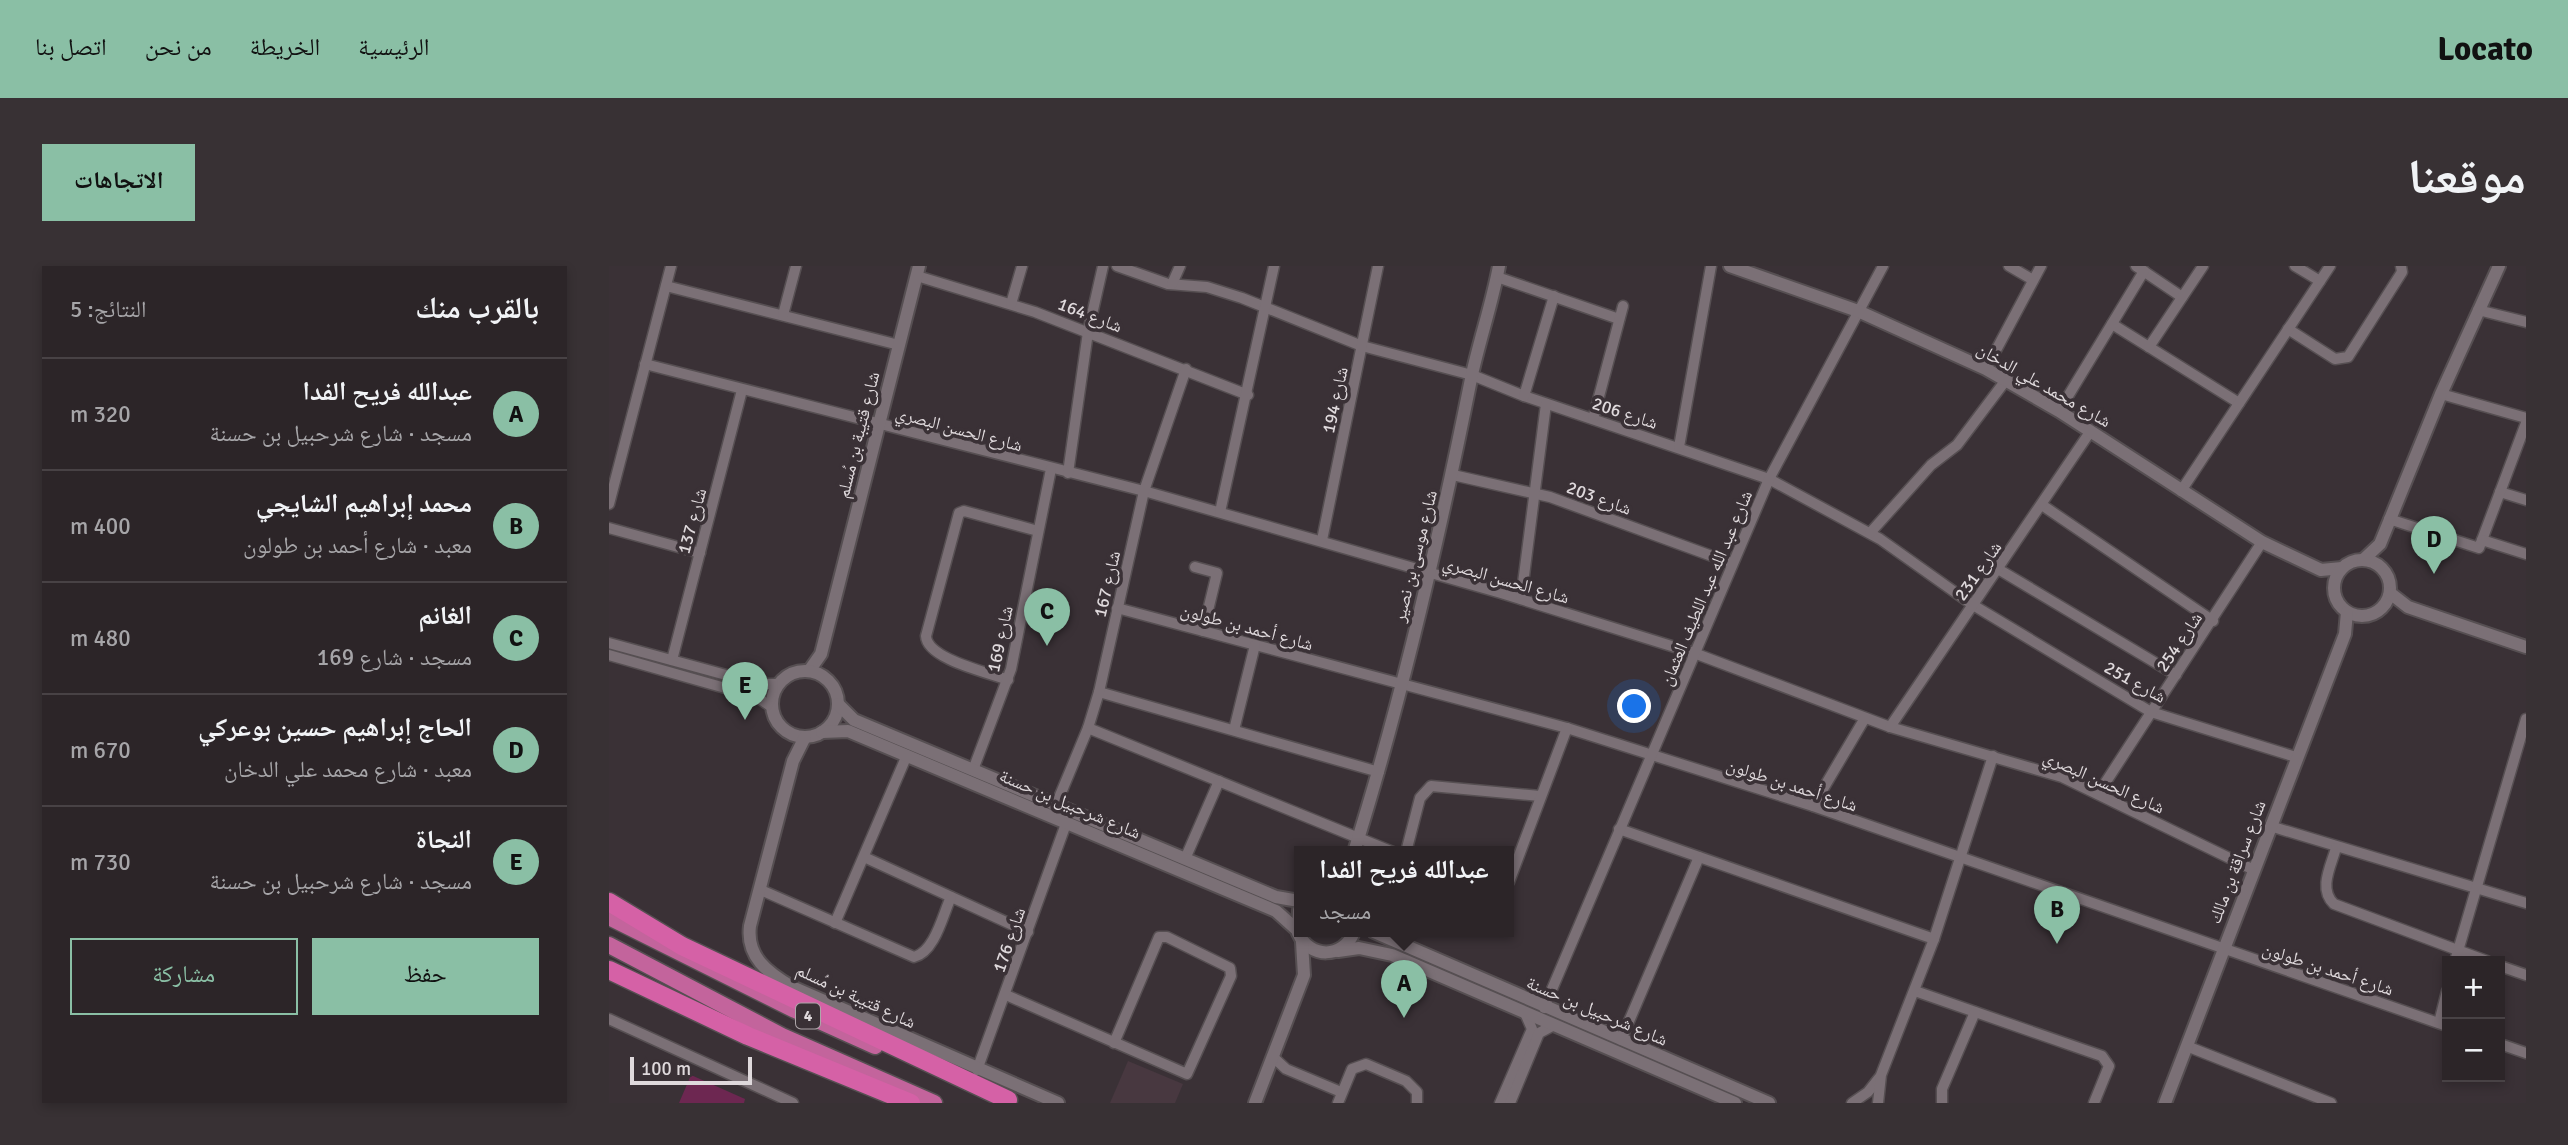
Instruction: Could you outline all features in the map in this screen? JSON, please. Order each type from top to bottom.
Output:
[{"type":"highway","points":[[609,902],[682,946],[1011,1102]]},
{"type":"highway","name":"4","points":[[609,917],[844,1033],[1011,1102]]},
{"type":"highway","name":"4","points":[[609,945],[782,1036],[934,1103]]},
{"type":"highway","points":[[609,970],[778,1048],[911,1103]]},
{"type":"highway","points":[[778,1048],[800,1067],[881,1103]]},
{"type":"street","points":[[609,504],[671,266]]},
{"type":"street","points":[[783,315],[796,266]]},
{"type":"street","points":[[1011,304],[1022,266]]},
{"type":"street","points":[[1068,473],[1088,332],[1103,266]]},
{"type":"street","name":"شارع 206","points":[[1117,266],[1173,284],[1207,287],[1362,346],[1472,376],[1546,404],[1679,447],[1769,479],[1870,533]]},
{"type":"street","points":[[1173,284],[1179,266]]},
{"type":"street","points":[[1220,512],[1248,395],[1274,266]]},
{"type":"street","name":"شارع 194","points":[[1322,540],[1378,266]]},
{"type":"street","points":[[1679,447],[1711,266]]},
{"type":"street","name":"شارع محمد علي الدخان","points":[[1730,266],[1763,271],[1986,369],[2059,411],[2262,542],[2321,570],[2334,587]]},
{"type":"street","name":"شارع عبد الله عبد اللطيف العثمان","points":[[1544,1008],[1769,479],[1883,266]]},
{"type":"street","points":[[2009,266],[2033,280]]},
{"type":"street","points":[[1986,369],[2041,266]]},
{"type":"street","points":[[2149,347],[2203,266]]},
{"type":"street","points":[[2295,266],[2320,281]]},
{"type":"street","points":[[2181,491],[2330,266]]},
{"type":"street","points":[[2288,329],[2335,359],[2348,357],[2401,273],[2402,266]]},
{"type":"street","points":[[2383,608],[2390,593],[2390,582],[2382,568],[2380,544],[2441,394],[2499,266]]},
{"type":"street","points":[[2059,411],[2112,324],[2140,269],[2182,297]]},
{"type":"street","name":"شارع 164","points":[[918,271],[1088,332],[1248,395]]},
{"type":"street","name":"شارع قتيبة بن مُسلم","points":[[809,671],[821,654],[918,271]]},
{"type":"street","points":[[1498,272],[1619,319]]},
{"type":"street","name":"شارع موسى بن نصير","points":[[1356,846],[1379,772],[1431,575],[1472,376],[1498,272]]},
{"type":"street","points":[[666,286],[899,345]]},
{"type":"street","points":[[1524,396],[1554,296]]},
{"type":"street","points":[[1593,419],[1623,306]]},
{"type":"street","points":[[2478,310],[2526,322]]},
{"type":"street","points":[[2112,324],[2239,403]]},
{"type":"street","name":"شارع الحسن البصري","points":[[645,364],[1144,491],[1322,540],[1694,653],[1890,727],[2062,777],[2254,870]]},
{"type":"street","name":"شارع 167","points":[[1056,805],[1088,728],[1099,692],[1144,491],[1186,369]]},
{"type":"street","points":[[1870,533],[1931,465],[1957,445],[2006,380]]},
{"type":"street","name":"شارع 137","points":[[672,660],[742,390]]},
{"type":"street","points":[[2441,394],[2526,420],[2480,545]]},
{"type":"street","points":[[1521,599],[1546,404]]},
{"type":"street","name":"شارع 231","points":[[1890,727],[2090,432]]},
{"type":"street","name":"شارع 169","points":[[973,770],[1008,680],[1051,469]]},
{"type":"street","name":"شارع 203","points":[[1453,475],[1534,493],[1731,563]]},
{"type":"street","points":[[2500,492],[2526,500]]},
{"type":"street","points":[[2042,505],[2213,621]]},
{"type":"street","points":[[1008,680],[937,654],[926,641],[959,513],[1038,531]]},
{"type":"street","points":[[2389,519],[2480,545],[2526,554]]},
{"type":"street","points":[[609,528],[700,553]]},
{"type":"street","name":"شارع 251","points":[[1870,533],[1973,605],[2151,712],[2297,757]]},
{"type":"street","name":"شارع 254","points":[[2098,794],[2262,542]]},
{"type":"street","points":[[2364,560],[2380,544]]},
{"type":"street","points":[[2321,570],[2342,568],[2351,562],[2364,560],[2382,568]]},
{"type":"street","points":[[1195,567],[1217,573],[1203,631]]},
{"type":"street","points":[[2342,568],[2334,587],[2337,599],[2347,612],[2363,616],[2383,608],[2408,607]]},
{"type":"street","points":[[1999,569],[2176,675]]},
{"type":"street","points":[[2390,593],[2408,607],[2526,647]]},
{"type":"street","name":"شارع أحمد بن طولون","points":[[1117,608],[1567,728],[1813,806],[2222,950],[2442,1024]]},
{"type":"street","name":"شارع سراقة بن مالك","points":[[2165,1103],[2189,1047],[2222,950],[2346,634],[2347,612]]},
{"type":"street","name":"شارع سراقة بن مالك","points":[[2346,634],[2363,616]]},
{"type":"street","points":[[609,643],[759,684],[779,684]]},
{"type":"street","points":[[1234,730],[1255,645]]},
{"type":"street","name":"شارع قتيبة بن مُسلم","points":[[821,654],[827,679]]},
{"type":"street","points":[[609,655],[757,697],[773,708]]},
{"type":"street","points":[[809,671],[827,679],[836,693],[838,704],[834,720],[821,732],[805,737],[788,732],[779,724],[773,708],[779,684],[793,673],[809,671]]},
{"type":"street","points":[[1099,692],[1379,772]]},
{"type":"street","name":"شارع شرحبيل بن حسنة","points":[[838,704],[854,720],[1276,897],[1294,900]]},
{"type":"street","points":[[1813,806],[1865,718]]},
{"type":"street","points":[[2336,848],[2325,887],[2328,898],[2342,908],[2457,956],[2526,719]]},
{"type":"street","points":[[1088,728],[1378,846]]},
{"type":"street","points":[[1514,867],[1567,728]]},
{"type":"street","name":"شارع شرحبيل بن حسنة","points":[[821,732],[844,730],[1067,821],[1276,911],[1294,927]]},
{"type":"street","name":"شارع قتيبة بن مُسلم","points":[[788,732],[793,761]]},
{"type":"street","name":"شارع قتيبة بن مُسلم","points":[[805,737],[793,761],[749,939],[755,957],[769,972],[792,987],[977,1070],[1058,1103]]},
{"type":"street","points":[[835,923],[907,755]]},
{"type":"street","points":[[1851,1103],[1868,1092],[1881,1074],[1915,991],[1993,756]]},
{"type":"street","points":[[1185,859],[1219,781]]},
{"type":"street","points":[[1407,846],[1418,803],[1428,787],[1438,785],[1540,796]]},
{"type":"street","name":"شارع 176","points":[[977,1070],[1067,821]]},
{"type":"street","points":[[2270,826],[2526,903]]},
{"type":"street","points":[[1619,829],[1934,939]]},
{"type":"street","points":[[864,857],[1028,932]]},
{"type":"street","points":[[1621,1040],[1699,857]]},
{"type":"street","points":[[761,890],[918,957],[932,941],[951,897]]},
{"type":"street","points":[[1006,995],[1114,1043],[1187,1074],[1231,971],[1225,963],[1167,937],[1159,937],[1114,1043]]},
{"type":"street","points":[[1300,937],[1303,942],[1304,975]]},
{"type":"street","points":[[1255,1103],[1304,975],[1316,961],[1336,951],[1352,937]]},
{"type":"street","name":"شارع شرحبيل بن حسنة","points":[[1385,937],[1544,1008],[1769,1103]]},
{"type":"street","name":"شارع شرحبيل بن حسنة","points":[[1303,942],[1314,951],[1359,948],[1392,955],[1735,1103]]},
{"type":"street","points":[[2505,968],[2526,975]]},
{"type":"street","points":[[1915,991],[2102,1056],[2109,1066],[2094,1103]]},
{"type":"street","points":[[1500,1103],[1532,1029],[1525,1012]]},
{"type":"street","points":[[1942,1103],[1942,1090],[1976,1012]]},
{"type":"street","points":[[609,1019],[793,1103]]},
{"type":"street","points":[[1510,1103],[1535,1038],[1543,1029],[1554,1025]]},
{"type":"street","points":[[2505,1046],[2526,1053]]},
{"type":"street","points":[[2189,1047],[2308,1099],[2331,1103]]},
{"type":"street","points":[[1273,1057],[1286,1069],[1341,1092]]},
{"type":"street","points":[[1338,1103],[1352,1069],[1366,1064],[1406,1081],[1417,1092],[1417,1103]]},
{"type":"street","points":[[1878,1103],[1881,1074]]},
{"type":"shaded area","points":[[1128,1061],[1183,1084],[1175,1103],[1110,1103]]},
{"type":"shaded area","points":[[691,1075],[745,1099],[744,1103],[679,1103]]},
{"type":"place","name":"الحاج إبراهيم حسين بوعركي","points":[[2434,574]]},
{"type":"place","name":"الغانم","points":[[1047,646]]},
{"type":"place","name":"النجاة","points":[[745,720]]},
{"type":"place","name":"محمد إبراهيم الشايجي","points":[[2057,944]]},
{"type":"place","name":"عبدالله فريح الفدا","points":[[1404,1018]]}]
